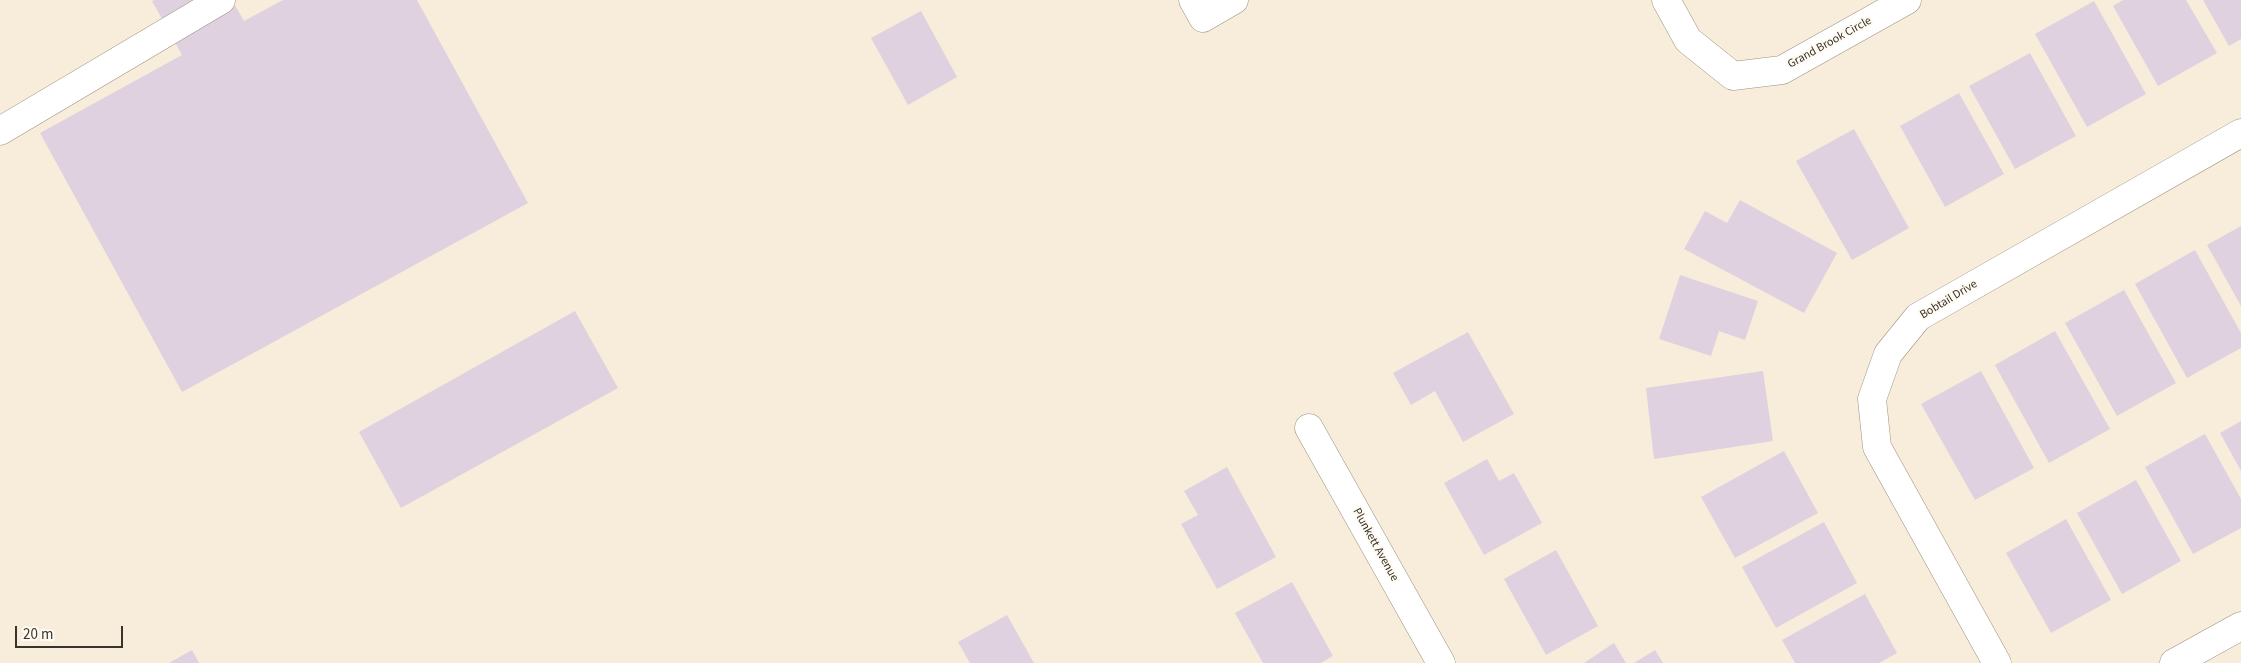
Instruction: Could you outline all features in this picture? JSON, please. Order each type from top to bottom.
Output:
[{"type":"street","points":[[0,131],[221,0]]},
{"type":"street","points":[[1198,9],[1234,0]]},
{"type":"street","name":"Grand Brook Circle","points":[[1666,0],[1688,40],[1733,76],[1782,70],[1907,0]]},
{"type":"street","name":"Bobtail Drive","points":[[1997,663],[1877,447],[1872,399],[1888,354],[1918,317],[2241,133]]},
{"type":"street","name":"Plunkett Avenue","points":[[1309,428],[1441,663]]},
{"type":"street","points":[[2174,663],[2241,626]]},
{"type":"building","points":[[232,0],[244,21],[283,0],[417,0],[528,203],[182,392],[40,133],[182,55],[152,1]]},
{"type":"building","points":[[2123,0],[2186,0],[2217,53],[2158,86],[2113,6]]},
{"type":"building","points":[[2203,0],[2241,0],[2241,39],[2229,46]]},
{"type":"building","points":[[2094,1],[2146,94],[2087,127],[2035,34]]},
{"type":"building","points":[[921,11],[957,77],[908,105],[871,38]]},
{"type":"building","points":[[2030,53],[2076,136],[2015,169],[1969,86]]},
{"type":"building","points":[[1959,93],[2004,174],[1945,207],[1900,126]]},
{"type":"building","points":[[1854,129],[1909,228],[1852,260],[1796,161]]},
{"type":"building","points":[[1740,200],[1837,253],[1804,313],[1684,249],[1705,211],[1727,223]]},
{"type":"building","points":[[2241,226],[2241,306],[2207,245]]},
{"type":"building","points":[[2195,250],[2241,333],[2241,348],[2187,378],[2135,284]]},
{"type":"building","points":[[1680,275],[1758,301],[1745,340],[1719,331],[1711,356],[1659,339]]},
{"type":"building","points":[[2124,290],[2176,383],[2117,416],[2065,323]]},
{"type":"building","points":[[575,311],[618,388],[401,508],[359,432]]},
{"type":"building","points":[[2055,331],[2110,429],[2049,463],[1995,365]]},
{"type":"building","points":[[1468,332],[1514,414],[1463,442],[1435,391],[1411,405],[1393,373]]},
{"type":"building","points":[[1763,371],[1773,441],[1654,459],[1646,388]]},
{"type":"building","points":[[1981,371],[2034,468],[1975,500],[1921,404]]},
{"type":"building","points":[[2241,421],[2241,471],[2220,433]]},
{"type":"building","points":[[2205,434],[2241,499],[2241,528],[2193,554],[2145,467]]},
{"type":"building","points":[[1784,451],[1818,513],[1735,558],[1701,497]]},
{"type":"building","points":[[1487,459],[1499,481],[1514,473],[1542,523],[1484,555],[1444,483]]},
{"type":"building","points":[[1227,467],[1276,557],[1217,589],[1181,524],[1198,515],[1184,491]]},
{"type":"building","points":[[2136,480],[2181,561],[2122,594],[2077,513]]},
{"type":"building","points":[[2066,519],[2111,600],[2051,633],[2006,553]]},
{"type":"building","points":[[1824,522],[1857,583],[1776,628],[1742,567]]},
{"type":"building","points":[[1556,550],[1598,626],[1546,655],[1504,579]]},
{"type":"building","points":[[1292,582],[1333,656],[1321,663],[1263,663],[1235,613]]},
{"type":"building","points":[[1865,594],[1897,653],[1879,663],[1795,663],[1782,640]]},
{"type":"building","points":[[1007,615],[1034,663],[970,663],[958,642]]},
{"type":"building","points":[[1614,643],[1626,663],[1584,663]]},
{"type":"building","points":[[192,650],[199,663],[169,663]]},
{"type":"building","points":[[1655,650],[1663,663],[1634,663]]}]
